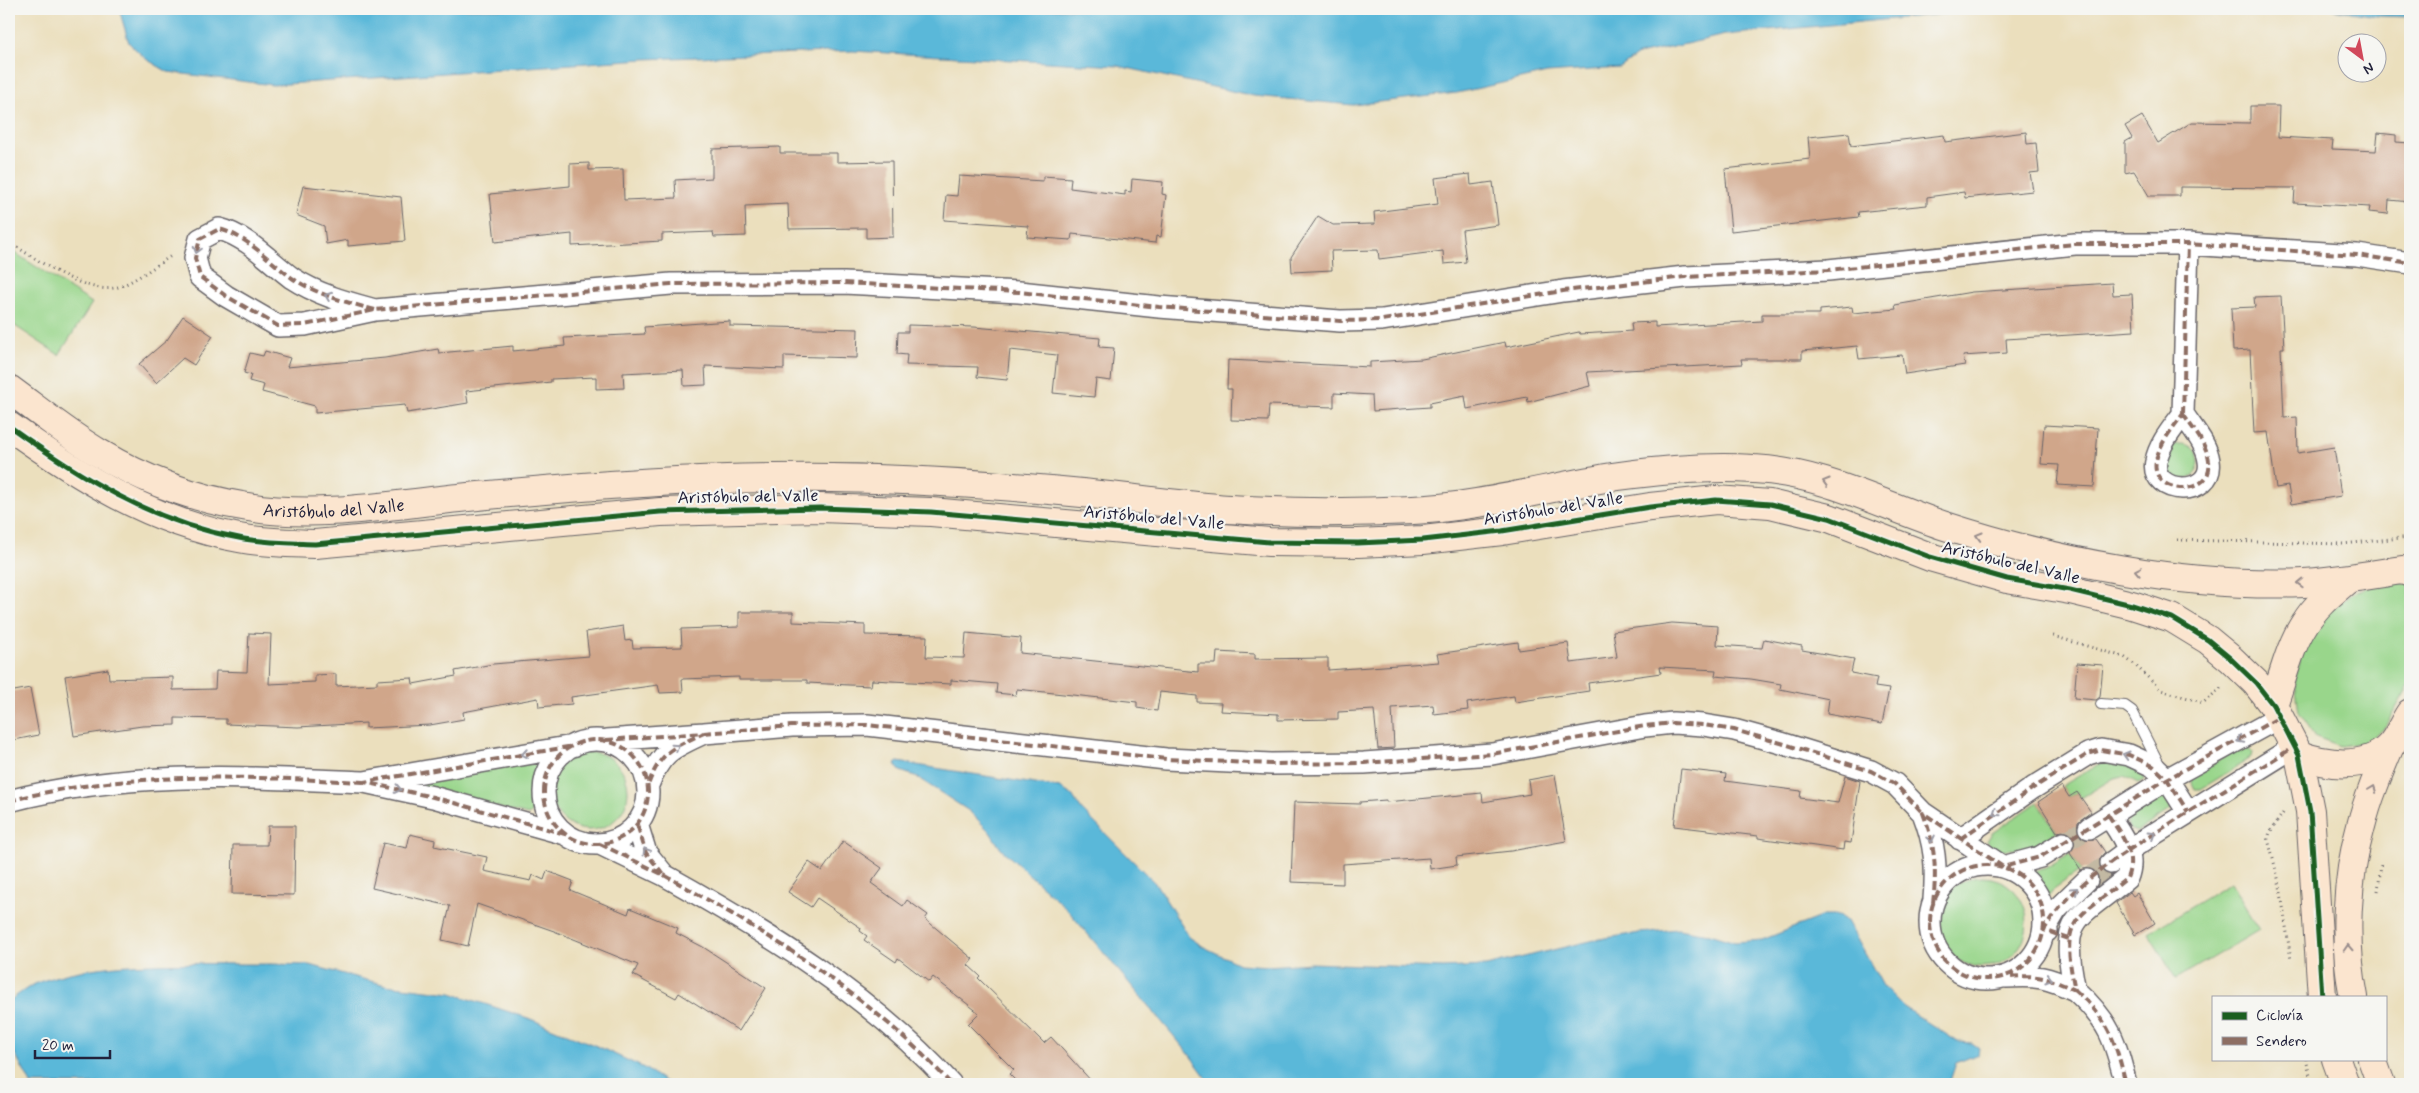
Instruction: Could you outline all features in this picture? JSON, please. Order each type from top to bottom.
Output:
[{"type":"street","points":[[375,310],[326,296],[302,283],[233,233],[219,229],[200,239],[195,258],[200,276],[226,296],[278,326],[304,325],[375,310],[671,284],[844,283],[1019,292],[1252,315],[1340,321],[1382,320],[1563,291],[1685,277],[1828,270],[1952,255],[2074,244],[2188,244],[2357,255],[2410,263]]},
{"type":"street","points":[[2183,414],[2188,244]]},
{"type":"street","name":"Aristóbulo del Valle","points":[[9,389],[100,454],[135,472],[174,488],[207,498],[242,507],[286,512],[341,511],[560,488],[672,480],[781,478],[873,479],[1076,492],[1228,509],[1292,512],[1379,512],[1471,504],[1621,476],[1683,470],[1755,469],[1787,472],[1818,480],[1946,526],[2018,546],[2137,571],[2258,583],[2303,583],[2348,579],[2407,570]]},
{"type":"street","name":"Aristóbulo del Valle","points":[[9,426],[65,466],[108,491],[159,514],[214,533],[269,542],[325,543],[660,512],[820,508],[931,512],[1269,542],[1358,543],[1423,540],[1492,532],[1650,506],[1716,500],[1770,504],[1829,518],[1938,560],[2007,579],[2070,590],[2132,604],[2172,618],[2208,640],[2256,683],[2276,711],[2297,751],[2310,811],[2322,996]]},
{"type":"street","points":[[2089,828],[2276,711],[2293,646],[2305,623],[2323,600],[2348,579]]},
{"type":"street","points":[[2354,996],[2348,947],[2348,905],[2360,827],[2390,746],[2410,713]]},
{"type":"street","points":[[364,782],[573,746],[596,740],[792,726],[867,725],[1156,758],[1271,764],[1364,763],[1492,754],[1645,726],[1674,723],[1703,725],[1734,730],[1771,740],[1871,771],[1895,784],[1923,813],[1960,839],[2003,866],[2018,873],[2031,884],[2040,898],[2044,913],[2044,930]]},
{"type":"street","points":[[648,785],[656,763],[679,744],[704,733]]},
{"type":"street","points":[[9,802],[79,788],[162,778],[221,777],[364,782],[433,797],[565,834],[587,844],[600,844],[626,834],[637,824],[644,812],[648,799],[648,785],[643,771],[635,758],[611,742],[596,740]]},
{"type":"street","points":[[565,834],[552,821],[545,805],[544,788],[549,770],[559,756],[573,746]]},
{"type":"street","points":[[2112,863],[2130,849],[2188,812],[2297,751],[2329,763],[2364,761],[2390,746]]},
{"type":"street","points":[[1960,839],[2033,788],[2088,754],[2101,750],[2141,759],[2153,766],[2167,779],[2188,812]]},
{"type":"street","points":[[1923,813],[1930,832],[1936,866],[1930,920],[1932,937],[1939,953],[1951,966],[1966,975],[1983,979],[2032,975],[2053,980],[2075,990],[2096,1009],[2107,1025],[2116,1044],[2126,1084]]},
{"type":"street","points":[[2075,990],[2068,939],[2075,920],[2092,903],[2127,878],[2130,865],[2130,849],[2108,816]]},
{"type":"street","points":[[637,824],[646,852],[664,874]]},
{"type":"street","points":[[1933,903],[1941,888],[1953,876],[1969,868],[1986,864],[2003,866],[2040,857],[2063,843]]},
{"type":"street","points":[[600,844],[664,874],[732,913],[823,971],[905,1038],[951,1084]]},
{"type":"street","points":[[2001,978],[2016,971],[2030,960],[2039,946],[2044,930],[2056,910],[2087,880]]},
{"type":"street","points":[[2044,930],[2068,939]]},
{"type":"street","points":[[2336,1060],[2345,1084]]},
{"type":"street","points":[[2372,1060],[2381,1084]]},
{"type":"lane","points":[[2101,704],[2125,706],[2132,711],[2167,779]]},
{"type":"path","points":[[9,242],[65,276],[90,287],[117,288],[200,239]]},
{"type":"path","points":[[2177,540],[2343,544],[2410,537]]},
{"type":"path","points":[[2306,1060],[2312,1084]]},
{"type":"green space","points":[[9,249],[92,303],[59,355],[9,322]]},
{"type":"green space","points":[[2181,444],[2193,450],[2199,462],[2193,474],[2181,480],[2169,474],[2163,462],[2169,450]]},
{"type":"green space","points":[[2388,581],[2410,584],[2410,684],[2385,727],[2366,742],[2341,746],[2316,737],[2299,712],[2295,682],[2302,645],[2323,616],[2354,592]]},
{"type":"green space","points":[[2243,745],[2247,746],[2252,753],[2251,758],[2201,789],[2195,789],[2192,783],[2193,777]]},
{"type":"green space","points":[[589,752],[604,755],[616,764],[625,776],[628,791],[625,806],[616,818],[604,827],[589,830],[574,827],[562,818],[553,806],[550,791],[553,776],[562,764],[574,755]]},
{"type":"green space","points":[[2104,761],[2121,763],[2146,772],[2144,780],[2138,783],[2124,776],[2114,778],[2081,798],[2077,792],[2069,797],[2062,786]]},
{"type":"green space","points":[[539,762],[530,784],[533,812],[528,815],[412,786],[415,779]]},
{"type":"green space","points":[[2163,798],[2169,799],[2172,804],[2171,809],[2137,832],[2129,829],[2127,822],[2132,815]]},
{"type":"green space","points":[[2038,802],[2057,833],[2041,842],[2018,849],[1991,849],[1987,841],[1992,833]]},
{"type":"green space","points":[[2070,853],[2081,870],[2055,888],[2050,895],[2045,895],[2033,874],[2035,871],[2046,868]]},
{"type":"green space","points":[[1982,877],[1999,881],[2014,890],[2023,905],[2027,922],[2023,939],[2014,954],[1999,963],[1982,967],[1965,963],[1950,954],[1941,939],[1937,922],[1941,905],[1950,890],[1965,881]]},
{"type":"green space","points":[[2231,883],[2259,930],[2176,979],[2148,933]]},
{"type":"water","points":[[119,9],[1997,9],[1725,35],[1638,55],[1620,68],[1547,73],[1457,93],[1353,105],[1254,96],[1118,66],[853,51],[644,59],[273,85],[168,72],[146,59],[129,43]]},
{"type":"water","points":[[2332,9],[2410,9],[2410,17],[2378,16]]},
{"type":"water","points":[[898,762],[1060,788],[1072,795],[1081,809],[1156,884],[1189,937],[1204,947],[1239,964],[1268,966],[1311,963],[1443,968],[1486,966],[1599,939],[1678,929],[1709,934],[1735,942],[1762,940],[1823,916],[1839,916],[1847,921],[1883,986],[1904,1007],[1958,1042],[1972,1043],[1979,1048],[1978,1054],[1956,1063],[1949,1084],[1211,1084],[1189,1054],[1065,907],[1001,849],[990,832],[969,811],[915,776],[900,771],[895,764]]},
{"type":"water","points":[[185,963],[309,965],[386,985],[451,993],[528,1018],[599,1047],[644,1068],[669,1084],[31,1084],[9,1043],[9,1001],[29,987],[68,973],[125,965]]},
{"type":"building","points":[[2250,106],[2279,106],[2278,137],[2333,140],[2332,149],[2376,151],[2378,133],[2396,135],[2396,142],[2410,143],[2410,202],[2389,200],[2388,214],[2369,212],[2370,207],[2294,203],[2295,188],[2180,187],[2180,196],[2149,196],[2134,171],[2125,173],[2125,142],[2132,138],[2125,126],[2142,116],[2158,143],[2192,122],[2250,123]]},
{"type":"building","points":[[2026,132],[2027,144],[2036,143],[2039,172],[2030,173],[2033,191],[1965,198],[1964,192],[1927,197],[1927,205],[1858,212],[1859,217],[1731,231],[1725,169],[1810,159],[1808,137],[1849,133],[1851,146],[1944,135],[1945,142]]},
{"type":"building","points":[[780,147],[780,153],[837,153],[837,162],[892,161],[893,237],[866,238],[866,228],[789,229],[788,204],[745,206],[746,236],[714,237],[713,232],[662,234],[662,241],[572,246],[572,234],[495,242],[490,194],[570,186],[570,164],[589,163],[589,170],[623,169],[624,200],[676,198],[675,180],[712,178],[712,149]]},
{"type":"building","points":[[1470,174],[1471,185],[1493,182],[1498,225],[1462,230],[1466,262],[1444,264],[1443,251],[1379,259],[1378,250],[1331,251],[1332,270],[1292,272],[1291,257],[1318,216],[1333,225],[1375,224],[1374,212],[1438,204],[1435,178]]},
{"type":"building","points":[[959,176],[1043,181],[1043,176],[1071,178],[1070,188],[1125,195],[1125,191],[1131,192],[1132,179],[1163,182],[1162,194],[1166,195],[1161,237],[1156,236],[1155,243],[1072,234],[1071,240],[1027,237],[1028,226],[944,220],[946,195],[957,196]]},
{"type":"building","points":[[303,186],[401,197],[405,241],[348,246],[348,240],[326,244],[324,226],[296,215]]},
{"type":"building","points":[[2112,283],[2113,295],[2132,294],[2134,331],[2006,339],[2007,353],[1963,356],[1965,365],[1905,374],[1902,355],[1859,359],[1857,346],[1802,351],[1802,359],[1741,359],[1742,364],[1587,372],[1590,386],[1528,402],[1527,397],[1467,409],[1465,396],[1430,403],[1430,407],[1373,411],[1372,395],[1334,393],[1334,407],[1269,405],[1268,421],[1231,420],[1232,389],[1227,389],[1228,360],[1370,367],[1370,362],[1422,359],[1505,342],[1506,347],[1579,332],[1580,334],[1632,331],[1631,323],[1655,322],[1655,327],[1762,321],[1762,314],[1820,314],[1820,310],[1852,307],[1853,313],[1896,309],[1895,305],[1972,292]]},
{"type":"building","points":[[2281,296],[2284,348],[2281,348],[2284,418],[2297,417],[2298,453],[2334,447],[2341,496],[2291,504],[2288,486],[2276,488],[2268,432],[2254,433],[2250,350],[2233,351],[2231,308],[2255,307],[2254,297]]},
{"type":"building","points":[[183,316],[213,336],[194,365],[183,358],[156,383],[139,364],[167,340]]},
{"type":"building","points":[[730,321],[730,326],[858,329],[857,358],[784,356],[784,369],[705,366],[706,385],[684,386],[683,370],[623,373],[624,388],[596,389],[596,377],[551,379],[551,382],[466,391],[468,403],[407,413],[405,405],[315,413],[315,406],[262,392],[264,385],[249,381],[251,375],[244,373],[250,353],[263,356],[265,351],[290,358],[287,367],[385,358],[438,349],[439,353],[513,346],[513,351],[565,346],[564,338],[645,334],[644,327]]},
{"type":"building","points":[[908,325],[974,327],[1100,338],[1099,347],[1114,348],[1111,381],[1096,379],[1094,397],[1053,393],[1057,355],[1010,350],[1007,380],[977,377],[978,367],[906,365],[907,355],[897,354],[898,332],[908,332]]},
{"type":"building","points":[[2044,425],[2098,428],[2094,487],[2057,485],[2059,465],[2041,464]]},
{"type":"building","points":[[739,612],[793,612],[793,622],[865,625],[865,635],[927,636],[926,657],[964,658],[966,633],[1021,638],[1020,653],[1198,672],[1198,664],[1216,664],[1217,652],[1255,654],[1255,659],[1328,658],[1328,670],[1439,662],[1437,654],[1518,642],[1519,650],[1568,643],[1571,663],[1617,657],[1613,631],[1672,623],[1718,626],[1717,645],[1762,648],[1764,639],[1802,646],[1802,650],[1854,659],[1851,673],[1877,678],[1875,687],[1889,689],[1882,724],[1827,714],[1829,699],[1780,689],[1781,684],[1715,676],[1716,670],[1660,667],[1661,673],[1588,683],[1589,691],[1515,702],[1514,696],[1467,703],[1468,710],[1434,714],[1433,705],[1392,708],[1394,748],[1378,749],[1374,710],[1338,712],[1338,719],[1278,720],[1278,714],[1220,711],[1221,703],[1197,702],[1197,696],[1160,692],[1157,711],[1137,708],[1137,702],[1017,689],[1016,695],[996,693],[997,684],[951,680],[951,684],[872,680],[871,686],[807,683],[807,680],[739,680],[739,677],[682,679],[683,692],[660,693],[658,685],[571,697],[572,704],[539,707],[538,698],[463,712],[464,719],[430,725],[366,728],[366,723],[298,727],[226,724],[226,719],[175,718],[175,725],[142,726],[74,736],[65,676],[108,669],[109,679],[173,677],[173,690],[215,689],[216,671],[247,672],[249,633],[271,634],[269,684],[315,682],[315,675],[336,674],[336,686],[377,684],[377,680],[412,678],[413,684],[456,676],[455,671],[493,664],[589,656],[586,632],[623,626],[625,641],[632,640],[633,648],[682,647],[681,629],[739,627]]},
{"type":"building","points":[[2077,663],[2103,665],[2100,697],[2096,700],[2074,698]]},
{"type":"building","points":[[30,688],[39,735],[9,741],[9,692]]},
{"type":"building","points":[[1681,769],[1726,774],[1725,781],[1801,791],[1800,798],[1838,803],[1845,776],[1860,781],[1851,843],[1844,842],[1843,850],[1758,838],[1758,836],[1674,826]]},
{"type":"building","points":[[1555,775],[1566,841],[1511,851],[1456,857],[1457,865],[1430,869],[1429,858],[1343,864],[1343,884],[1291,882],[1294,802],[1360,804],[1360,802],[1386,800],[1386,802],[1482,793],[1483,802],[1530,794],[1528,780]]},
{"type":"building","points":[[2062,786],[2069,797],[2077,792],[2091,812],[2078,822],[2077,829],[2084,839],[2096,839],[2105,852],[2100,858],[2099,865],[2101,871],[2111,875],[2098,885],[2099,877],[2096,872],[2090,868],[2081,870],[2070,853],[2075,843],[2073,836],[2063,831],[2057,832],[2038,802]]},
{"type":"building","points":[[268,826],[295,826],[294,895],[232,894],[233,845],[267,845]]},
{"type":"building","points":[[410,834],[435,840],[434,846],[487,857],[484,871],[531,881],[533,875],[544,880],[547,871],[573,881],[570,890],[628,914],[630,908],[678,928],[676,933],[703,947],[766,988],[739,1031],[679,993],[676,998],[633,975],[638,965],[554,931],[477,904],[468,946],[442,940],[450,906],[372,888],[383,843],[407,848]]},
{"type":"building","points":[[843,841],[882,868],[871,883],[903,906],[907,900],[928,915],[925,919],[973,959],[968,965],[980,976],[978,978],[1044,1043],[1051,1037],[1094,1084],[1019,1084],[1009,1074],[1014,1070],[968,1024],[979,1013],[933,977],[929,982],[898,958],[896,962],[864,940],[867,936],[860,931],[861,928],[817,898],[811,907],[788,892],[809,862],[822,871]]},
{"type":"building","points":[[2130,892],[2133,896],[2137,893],[2155,923],[2135,935],[2116,903]]},
{"type":"tunnel","points":[[2063,843],[2089,828]]},
{"type":"tunnel","points":[[2087,880],[2111,863]]},
{"type":"marked path","points":[[375,310],[332,297],[302,284],[248,243],[229,232],[219,229],[200,239],[195,258],[200,277],[226,296],[278,326],[305,325],[375,310],[671,284],[844,283],[1019,292],[1159,307],[1340,321],[1382,320],[1563,291],[1685,277],[1828,270],[2075,244],[2188,244],[2357,255],[2410,263]]},
{"type":"marked path","points":[[2183,414],[2188,244]]},
{"type":"marked path","points":[[2183,414],[2202,442],[2209,461],[2208,473],[2202,482],[2182,488],[2171,486],[2162,481],[2157,473],[2156,461],[2163,442],[2183,414]]},
{"type":"marked path","points":[[1933,903],[1934,857],[1923,813],[2003,867],[2040,857],[2167,779],[2280,717]]},
{"type":"marked path","points":[[704,733],[792,726],[867,725],[1166,759],[1271,764],[1364,763],[1492,754],[1645,726],[1673,723],[1734,730],[1871,771],[1895,784],[1923,813]]},
{"type":"marked path","points":[[606,740],[704,733],[669,752],[658,765],[648,785]]},
{"type":"marked path","points":[[596,740],[616,744],[625,749],[639,763],[644,772],[648,792],[644,812],[639,821],[625,835],[616,840],[596,844],[576,840],[567,835],[553,821],[548,812],[544,792],[548,772],[553,763],[567,749],[576,744],[596,740]]},
{"type":"marked path","points":[[565,834],[433,797],[364,782],[573,746]]},
{"type":"marked path","points":[[2069,939],[2044,930],[2069,897],[2084,883],[2116,858],[2294,747]]},
{"type":"marked path","points":[[1960,839],[2033,788],[2088,754],[2101,750],[2129,755],[2153,766],[2167,779],[2188,812]]},
{"type":"marked path","points":[[9,801],[53,791],[141,780],[275,778],[364,782]]},
{"type":"marked path","points":[[2011,977],[2029,976],[2044,978],[2075,990],[2069,947],[2071,933],[2076,922],[2084,913],[2127,878],[2130,869],[2129,852],[2123,837],[2109,816]]},
{"type":"marked path","points":[[600,844],[664,875],[646,853],[637,824]]},
{"type":"marked path","points":[[1987,865],[2009,869],[2027,882],[2040,900],[2044,922],[2040,944],[2027,962],[2009,975],[1987,979],[1965,975],[1947,962],[1934,944],[1930,922],[1934,900],[1947,882],[1965,869],[1987,865]]},
{"type":"marked path","points":[[664,875],[779,943],[852,994],[887,1022],[951,1084]]},
{"type":"marked path","points":[[2075,990],[2087,1001],[2110,1032],[2126,1084]]},
{"type":"cycle path","points":[[9,426],[90,480],[146,509],[176,521],[207,531],[248,540],[315,544],[660,512],[820,508],[931,512],[1269,542],[1358,543],[1423,540],[1502,531],[1650,507],[1716,500],[1770,504],[1829,518],[1930,557],[2007,579],[2070,590],[2132,605],[2172,618],[2208,640],[2256,683],[2273,705],[2299,755],[2310,811],[2322,996]]}]
